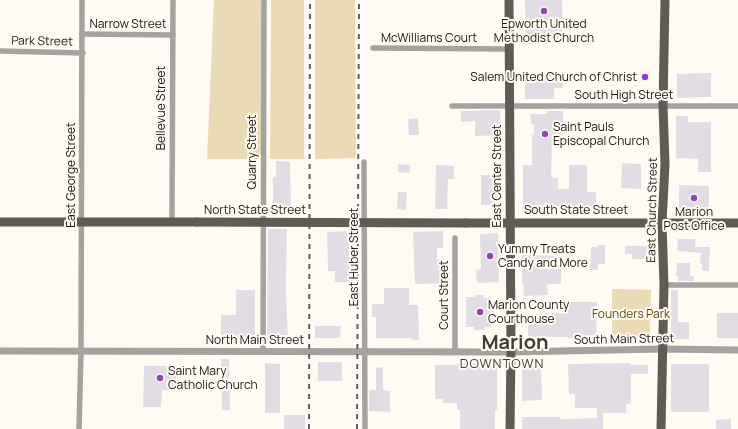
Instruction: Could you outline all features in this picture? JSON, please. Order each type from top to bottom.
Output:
[{"type":"main road","name":"East Center Street","points":[[509,0],[510,429]]},
{"type":"main road","name":"East Church Street","points":[[661,429],[664,285],[662,223],[665,164],[663,106],[665,0]]},
{"type":"main road","name":"North State Street","points":[[0,222],[509,222]]},
{"type":"main road","name":"South State Street","points":[[509,222],[738,222]]},
{"type":"street","name":"East George Street","points":[[79,429],[81,351],[82,0]]},
{"type":"street","name":"Bellevue Street","points":[[172,216],[173,0]]},
{"type":"street","name":"Quarry Street","points":[[263,351],[264,0]]},
{"type":"street","name":"Narrow Street","points":[[82,34],[173,35]]},
{"type":"street","name":"McWilliams Court","points":[[373,48],[509,49]]},
{"type":"street","name":"Park Street","points":[[0,51],[83,53]]},
{"type":"street","name":"South High Street","points":[[452,106],[738,106]]},
{"type":"street","name":"East Huber Street","points":[[364,162],[365,429]]},
{"type":"street","name":"Court Street","points":[[455,238],[455,352]]},
{"type":"street","points":[[664,285],[738,285]]},
{"type":"street","name":"South Main Street","points":[[510,352],[662,349],[738,350]]},
{"type":"street","name":"North Main Street","points":[[0,351],[365,350],[510,352]]},
{"type":"green space","points":[[214,0],[264,0],[261,159],[207,159]]},
{"type":"green space","points":[[271,0],[304,0],[304,159],[270,159]]},
{"type":"green space","points":[[315,0],[355,0],[356,158],[315,159]]},
{"type":"green space","name":"Founders Park","points":[[612,289],[651,290],[650,339],[612,339]]},
{"type":"building","name":"Epworth United Methodist Church","points":[[525,0],[562,0],[563,39],[555,40],[555,43],[526,44]]},
{"type":"building","points":[[711,73],[711,97],[677,98],[677,74]]},
{"type":"building","points":[[525,74],[563,74],[563,88],[554,88],[554,99],[525,99]]},
{"type":"building","points":[[500,110],[501,135],[475,136],[475,121],[461,122],[461,111]]},
{"type":"building","points":[[547,111],[563,111],[563,134],[557,134],[557,137],[552,137],[551,177],[558,178],[558,189],[569,189],[569,165],[587,165],[587,192],[596,192],[596,211],[523,212],[523,165],[532,165],[532,135],[534,135],[534,124],[531,124],[530,114],[547,114]]},
{"type":"building","points":[[676,116],[688,116],[688,122],[711,122],[711,172],[698,172],[698,159],[676,158]]},
{"type":"building","points":[[418,118],[419,135],[409,135],[408,119]]},
{"type":"building","points":[[276,161],[290,162],[291,214],[273,213],[273,177],[276,177]]},
{"type":"building","points":[[622,163],[641,164],[641,189],[621,188]]},
{"type":"building","points":[[398,164],[410,165],[410,173],[398,172]]},
{"type":"building","points":[[436,165],[454,166],[454,179],[448,179],[447,209],[435,209]]},
{"type":"building","points":[[481,175],[497,175],[497,205],[481,205]]},
{"type":"building","name":"Marion Post Office","points":[[679,185],[709,186],[709,210],[679,210]]},
{"type":"building","points":[[398,192],[407,192],[406,210],[397,209]]},
{"type":"building","points":[[268,229],[287,229],[286,287],[288,342],[267,342]]},
{"type":"building","points":[[349,231],[350,282],[335,282],[335,271],[328,271],[327,232]]},
{"type":"building","points":[[443,231],[443,248],[437,248],[437,260],[444,260],[444,266],[450,266],[450,283],[415,284],[413,232]]},
{"type":"building","points":[[498,233],[499,282],[477,283],[476,270],[481,269],[480,234]]},
{"type":"building","points":[[678,239],[695,239],[695,247],[710,247],[709,271],[702,271],[702,264],[700,264],[701,253],[677,251]]},
{"type":"building","points":[[598,245],[605,245],[605,264],[598,264],[598,270],[590,270],[591,247],[598,247]]},
{"type":"building","points":[[625,246],[649,246],[649,255],[647,255],[647,259],[632,259],[632,254],[625,254]]},
{"type":"building","points":[[522,255],[561,256],[561,284],[547,284],[548,295],[524,296],[522,284]]},
{"type":"building","points":[[677,263],[690,263],[690,276],[694,276],[694,281],[678,281],[678,276],[676,276]]},
{"type":"building","points":[[384,288],[409,288],[409,305],[418,305],[419,340],[412,340],[412,338],[376,338],[376,317],[372,317],[372,304],[384,304]]},
{"type":"building","points":[[236,290],[255,290],[255,338],[221,338],[221,315],[236,315]]},
{"type":"building","points":[[671,290],[678,290],[678,322],[689,322],[689,339],[671,339]]},
{"type":"building","name":"Marion County Courthouse","points":[[475,295],[484,295],[484,298],[491,298],[491,307],[494,307],[494,317],[491,317],[491,327],[485,327],[485,330],[474,330],[474,327],[466,327],[466,297],[475,297]]},
{"type":"building","points":[[568,302],[597,302],[596,339],[528,337],[528,314],[568,313]]},
{"type":"building","points":[[717,313],[738,313],[738,338],[717,338]]},
{"type":"building","points":[[315,326],[341,326],[340,338],[315,338]]},
{"type":"building","points":[[221,359],[229,359],[230,410],[222,410]]},
{"type":"building","points":[[318,362],[342,362],[342,381],[318,381]]},
{"type":"building","points":[[265,363],[280,364],[280,413],[265,413]]},
{"type":"building","points":[[457,363],[497,363],[497,410],[495,410],[495,429],[460,429],[460,410],[457,410],[457,403],[443,403],[443,399],[435,399],[435,365],[457,365]]},
{"type":"building","points":[[523,363],[541,363],[542,400],[522,401]]},
{"type":"building","points":[[631,363],[631,365],[648,365],[648,374],[631,374],[631,404],[626,404],[626,413],[603,413],[603,429],[522,429],[522,417],[560,417],[560,419],[597,418],[597,408],[575,408],[575,394],[569,394],[568,364]]},
{"type":"building","points":[[671,364],[709,364],[709,412],[671,412]]},
{"type":"building","name":"Saint Mary Catholic Church","points":[[144,366],[176,366],[176,391],[162,390],[161,407],[143,407]]},
{"type":"building","points":[[383,367],[383,390],[390,391],[390,412],[369,411],[369,390],[376,390],[376,368]]},
{"type":"building","points":[[284,415],[305,415],[305,429],[284,429]]},
{"type":"building","points":[[731,419],[731,429],[716,429],[716,420]]},
{"type":"railway","points":[[309,429],[310,0]]},
{"type":"railway","points":[[357,429],[359,0]]},
{"type":"place","name":"Epworth United Methodist Church","points":[[544,11]]},
{"type":"place","name":"Salem United Church of Christ","points":[[645,77]]},
{"type":"place","name":"Saint Pauls Episcopal Church","points":[[545,134]]},
{"type":"place","name":"Marion Post Office","points":[[694,198]]},
{"type":"place","name":"Yummy Treats Candy and More","points":[[490,256]]},
{"type":"place","name":"Marion County Courthouse","points":[[480,312]]},
{"type":"place","name":"Saint Mary Catholic Church","points":[[160,378]]},
{"type":"district","name":"Marion","points":[[515,342]]},
{"type":"district","name":"DOWNTOWN","points":[[502,363]]}]
